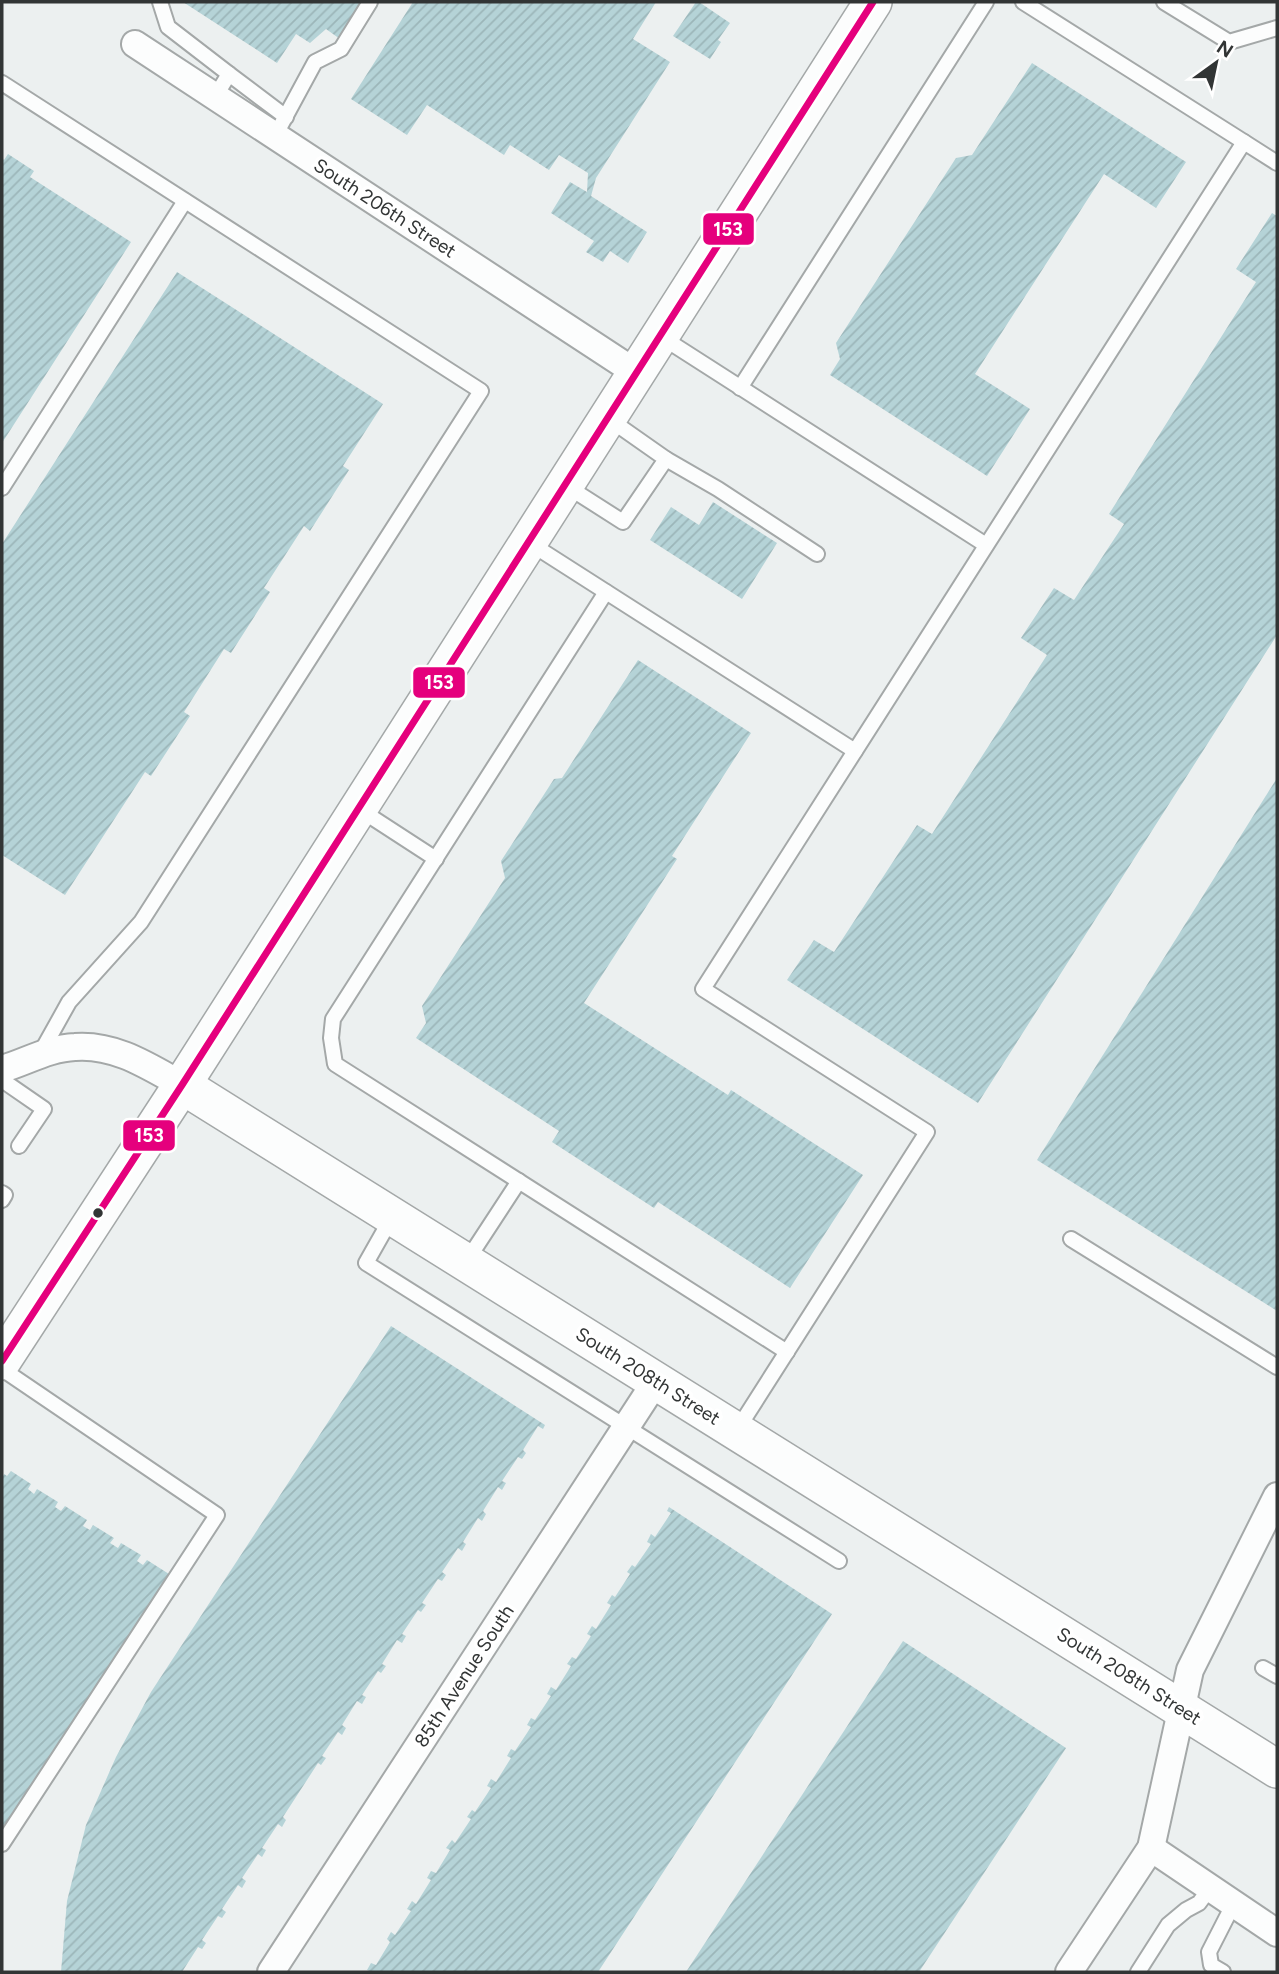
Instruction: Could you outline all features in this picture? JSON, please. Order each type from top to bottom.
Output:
[{"type":"main road","points":[[2,1361],[873,2]]},
{"type":"main road","name":"South 208th Street","points":[[181,1085],[1277,1768]]},
{"type":"street","name":"South 206th Street","points":[[135,44],[215,97],[280,126],[635,372]]},
{"type":"street","name":"South 208th Street","points":[[2,1069],[39,1055],[74,1047],[106,1049],[135,1059],[181,1085]]},
{"type":"street","name":"85th Avenue South","points":[[271,1972],[656,1381]]},
{"type":"street","points":[[1069,1972],[1151,1848],[1190,1670],[1277,1496]]},
{"type":"street","points":[[1151,1848],[1277,1933]]},
{"type":"lane","points":[[160,2],[168,27],[229,74],[280,126],[315,62],[341,49],[370,2]]},
{"type":"lane","points":[[740,388],[986,2]]},
{"type":"lane","points":[[1023,2],[1277,163]]},
{"type":"lane","points":[[1164,2],[1229,42],[1273,32]]},
{"type":"lane","points":[[215,97],[229,74]]},
{"type":"lane","points":[[2,83],[481,391],[141,922],[69,1002],[39,1055]]},
{"type":"lane","points":[[737,1431],[927,1132],[703,989],[1244,142]]},
{"type":"lane","points":[[2,488],[184,201]]},
{"type":"lane","points":[[659,336],[986,545]]},
{"type":"lane","points":[[606,418],[817,554]]},
{"type":"lane","points":[[564,484],[623,522],[666,459]]},
{"type":"lane","points":[[527,542],[855,751]]},
{"type":"lane","points":[[606,592],[333,1019],[331,1038],[335,1064],[787,1352]]},
{"type":"lane","points":[[358,808],[436,859]]},
{"type":"lane","points":[[2,1080],[44,1109],[19,1146]]},
{"type":"lane","points":[[467,1262],[519,1181]]},
{"type":"lane","points":[[2,1193],[5,1195],[2,1200]]},
{"type":"lane","points":[[392,1216],[366,1263],[839,1561]]},
{"type":"lane","points":[[1071,1239],[1277,1367]]},
{"type":"lane","points":[[2,1369],[216,1515],[2,1844]]},
{"type":"lane","points":[[1263,1668],[1277,1676]]},
{"type":"lane","points":[[1138,1972],[1168,1925],[1199,1903],[1210,1888]]},
{"type":"lane","points":[[1223,1972],[1211,1965],[1209,1952],[1234,1903]]},
{"type":"building","points":[[183,2],[364,2],[340,39],[326,29],[310,43],[296,34],[277,63]]},
{"type":"building","points":[[413,2],[656,2],[633,39],[670,62],[596,178],[591,196],[647,232],[628,263],[610,251],[603,262],[586,252],[594,241],[551,213],[570,182],[587,192],[588,173],[559,155],[549,170],[510,145],[504,155],[427,105],[407,135],[351,99]]},
{"type":"building","points":[[696,2],[730,23],[718,40],[721,42],[710,59],[673,36]]},
{"type":"building","points":[[1032,63],[1186,162],[1156,208],[1104,174],[975,374],[1030,409],[987,476],[830,375],[840,359],[836,343],[956,158],[972,155]]},
{"type":"building","points":[[8,154],[34,171],[30,177],[131,242],[2,443],[2,158],[4,160]]},
{"type":"building","points":[[1272,213],[1277,216],[1277,635],[978,1103],[787,980],[814,940],[834,952],[917,825],[932,834],[1047,655],[1021,638],[1054,588],[1074,600],[1124,524],[1109,514],[1256,282],[1236,269]]},
{"type":"building","points":[[177,272],[383,404],[343,466],[349,470],[310,531],[304,526],[264,588],[270,592],[231,653],[224,649],[184,712],[190,716],[151,776],[145,772],[65,895],[2,855],[2,544]]},
{"type":"building","points":[[713,502],[777,543],[742,599],[650,540],[671,507],[699,525]]},
{"type":"building","points":[[638,660],[751,733],[672,856],[677,859],[584,1003],[728,1095],[731,1090],[863,1175],[790,1288],[658,1202],[654,1208],[552,1142],[559,1131],[416,1038],[426,1023],[422,1006],[505,878],[501,861],[554,779],[562,778]]},
{"type":"building","points":[[1277,778],[1277,1311],[1037,1160]]},
{"type":"building","points":[[391,1326],[545,1425],[543,1429],[538,1426],[523,1450],[526,1453],[522,1459],[518,1457],[502,1481],[506,1483],[502,1490],[498,1487],[483,1511],[486,1514],[482,1521],[478,1518],[463,1542],[466,1544],[462,1551],[458,1548],[442,1572],[446,1575],[442,1581],[438,1579],[422,1603],[426,1605],[421,1612],[418,1610],[402,1634],[406,1636],[402,1643],[397,1640],[382,1664],[386,1666],[381,1673],[378,1671],[362,1695],[366,1697],[362,1704],[357,1701],[342,1725],[346,1728],[342,1735],[338,1732],[322,1756],[326,1758],[321,1765],[318,1763],[283,1817],[286,1820],[282,1827],[278,1824],[262,1848],[266,1850],[262,1857],[258,1854],[242,1878],[246,1881],[242,1888],[238,1885],[222,1909],[226,1912],[222,1918],[218,1916],[202,1940],[206,1943],[202,1949],[198,1947],[182,1972],[61,1972],[67,1901],[86,1825],[116,1757],[151,1692]]},
{"type":"building","points":[[11,1471],[31,1484],[28,1489],[34,1494],[37,1489],[58,1502],[55,1507],[61,1511],[65,1506],[87,1520],[83,1526],[90,1530],[93,1525],[114,1538],[110,1543],[118,1548],[121,1543],[141,1555],[137,1561],[143,1565],[147,1560],[169,1574],[165,1579],[168,1580],[2,1834],[2,1478]]},
{"type":"building","points":[[669,1507],[832,1614],[598,1972],[367,1970],[371,1963],[376,1965],[390,1942],[387,1939],[391,1932],[395,1935],[411,1911],[407,1909],[412,1901],[416,1904],[431,1880],[427,1878],[431,1871],[436,1873],[450,1850],[446,1848],[452,1840],[455,1843],[471,1819],[467,1817],[472,1810],[475,1812],[491,1788],[487,1786],[491,1779],[496,1782],[511,1758],[507,1756],[511,1749],[515,1751],[531,1727],[527,1725],[531,1718],[535,1720],[551,1696],[547,1694],[551,1687],[556,1690],[571,1666],[567,1664],[572,1657],[576,1659],[591,1636],[587,1634],[592,1626],[596,1629],[611,1605],[607,1603],[612,1595],[615,1597],[630,1574],[627,1572],[632,1565],[635,1567],[651,1544],[647,1542],[651,1534],[655,1537],[671,1513],[667,1511]]},
{"type":"building","points":[[903,1641],[1066,1748],[919,1972],[686,1972]]},
{"type":"transit line","name":"153","points":[[2,1361],[182,1085],[873,2]]}]
